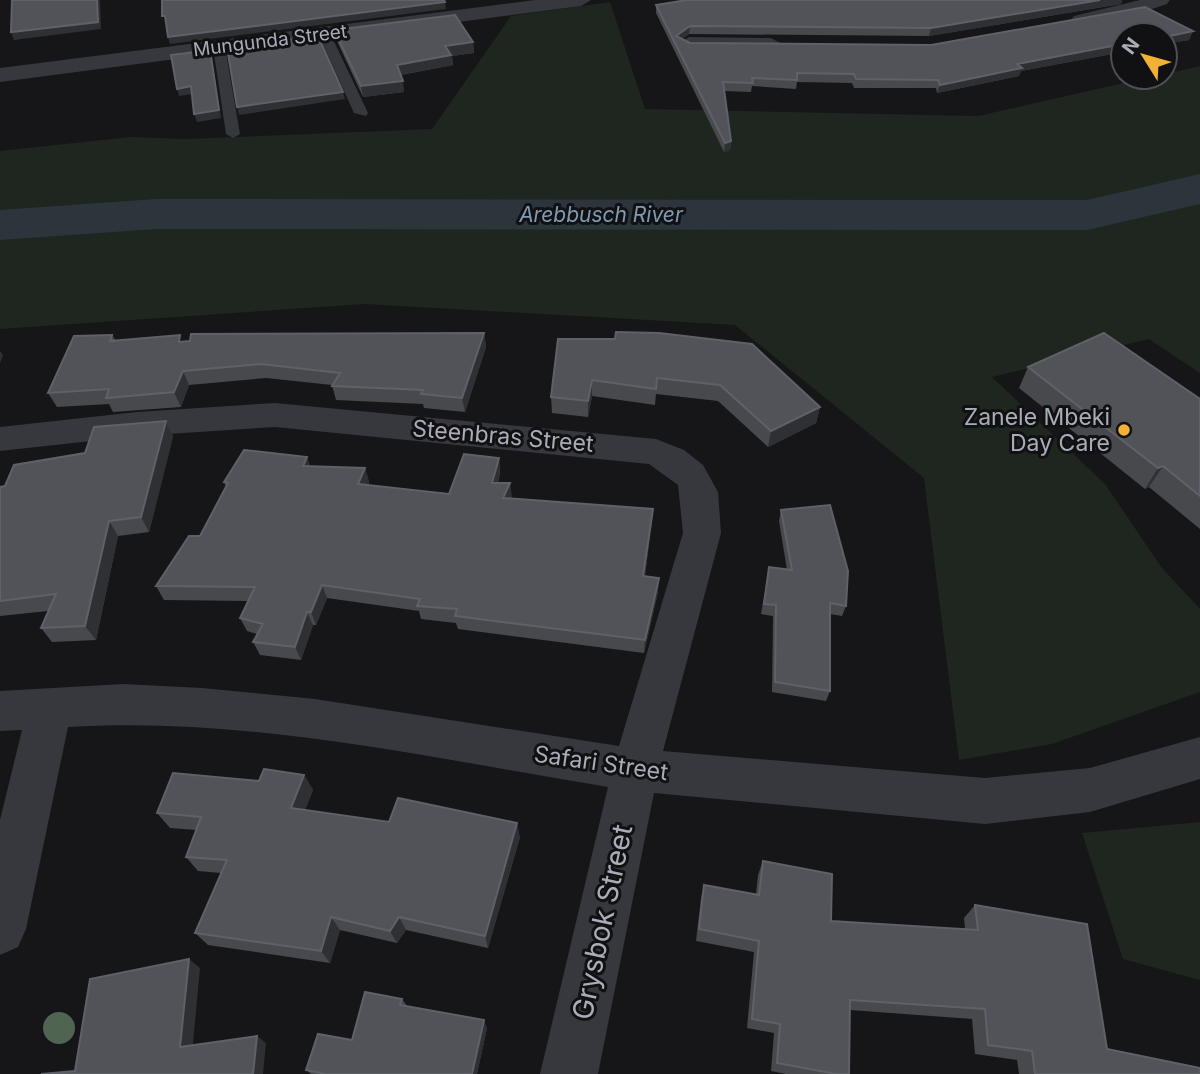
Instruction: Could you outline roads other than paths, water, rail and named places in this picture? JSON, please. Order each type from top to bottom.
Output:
[{"type":"street","name":"Mungunda Street","points":[[0,75],[574,0]]},
{"type":"street","points":[[1057,24],[1124,12],[1160,0]]},
{"type":"street","points":[[689,43],[785,44]]},
{"type":"street","name":"Steenbras Street","points":[[0,439],[160,422],[275,415],[621,447],[656,452],[681,463],[695,477],[702,499],[702,533],[635,771]]},
{"type":"street","name":"Safari Street","points":[[0,711],[155,705],[316,719],[635,771],[985,801],[1090,790],[1200,758]]},
{"type":"street","points":[[0,929],[49,709]]},
{"type":"street","name":"Grysbok Street","points":[[569,1074],[635,771]]},
{"type":"lane","points":[[324,33],[361,113]]},
{"type":"lane","points":[[219,47],[233,134]]},
{"type":"waterway","name":"Arebbusch River","points":[[0,225],[156,214],[1087,215],[1200,189]]},
{"type":"place","name":"Zanele Mbeki Day Care","points":[[1124,430]]}]
